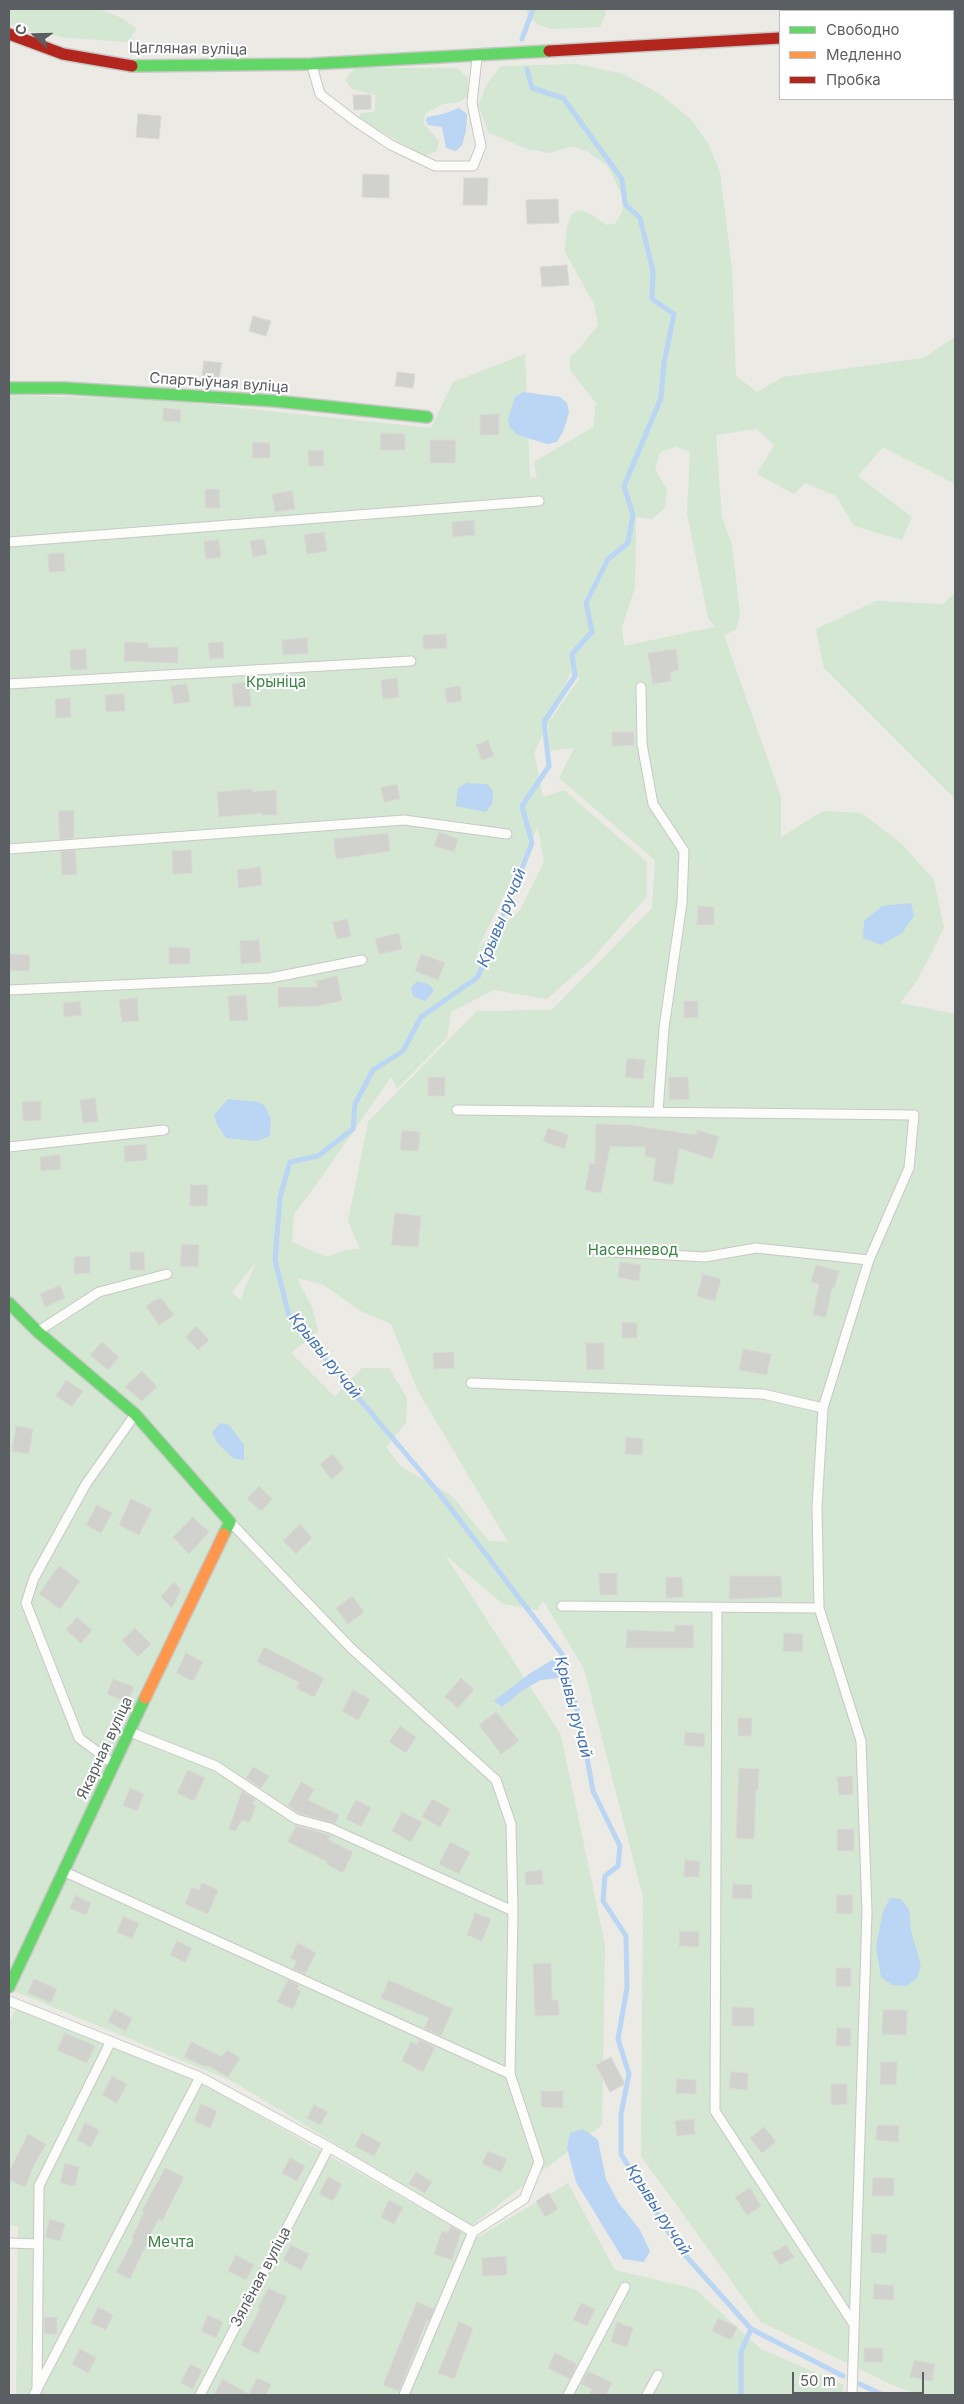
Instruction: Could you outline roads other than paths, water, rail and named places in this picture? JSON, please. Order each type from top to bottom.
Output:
[{"type":"street","name":"Цагляная вуліца","points":[[9,34],[63,54],[135,66],[311,64],[779,38]]},
{"type":"street","name":"Спартыўная вуліца","points":[[9,388],[64,388],[276,401],[427,417]]},
{"type":"street","points":[[9,1302],[38,1332],[135,1414],[230,1522]]},
{"type":"street","name":"Якарная вуліца","points":[[9,1987],[128,1732],[230,1522]]},
{"type":"lane","points":[[311,64],[320,94],[355,121],[391,145],[435,166],[473,166],[481,146],[472,103],[477,56]]},
{"type":"lane","points":[[9,542],[539,501]]},
{"type":"lane","points":[[9,684],[410,661]]},
{"type":"lane","points":[[641,687],[642,744],[653,804],[684,851],[682,903],[664,1028],[658,1112]]},
{"type":"lane","points":[[9,848],[404,820],[507,834]]},
{"type":"lane","points":[[9,990],[270,978],[362,960]]},
{"type":"lane","points":[[457,1110],[914,1115],[909,1168],[869,1260],[823,1408],[816,1507],[820,1608],[861,1741],[867,1912],[852,2395]]},
{"type":"lane","points":[[9,1147],[164,1130]]},
{"type":"lane","points":[[597,1251],[705,1257],[756,1248],[869,1260]]},
{"type":"lane","points":[[38,1332],[99,1292],[167,1274]]},
{"type":"lane","points":[[471,1383],[763,1394],[823,1408]]},
{"type":"lane","points":[[113,1764],[80,1738],[26,1603],[34,1578],[86,1484],[135,1414]]},
{"type":"lane","points":[[230,1522],[351,1648],[496,1780],[511,1824],[513,1911],[510,2074],[539,2162],[524,2199],[474,2232],[404,2395]]},
{"type":"lane","points":[[562,1606],[820,1608]]},
{"type":"lane","points":[[717,1608],[714,2111],[854,2323]]},
{"type":"lane","points":[[128,1732],[216,1766],[296,1818],[330,1828],[513,1911]]},
{"type":"lane","points":[[64,1872],[510,2074]]},
{"type":"lane","points":[[9,2001],[200,2077],[329,2147],[474,2232]]},
{"type":"lane","points":[[35,2392],[39,2186],[111,2041]]},
{"type":"lane","points":[[35,2392],[200,2077]]},
{"type":"lane","name":"Зялёная вуліца","points":[[200,2395],[329,2147]]},
{"type":"lane","points":[[9,2243],[38,2244]]},
{"type":"lane","points":[[568,2395],[625,2287]]},
{"type":"lane","points":[[647,2395],[658,2375]]},
{"type":"water","points":[[459,108],[467,114],[466,131],[462,145],[456,151],[446,148],[442,127],[428,125],[426,121],[427,117]]},
{"type":"water","points":[[523,392],[560,397],[567,403],[569,413],[563,432],[557,442],[547,444],[518,435],[510,428],[508,419],[515,397]]},
{"type":"water","points":[[467,783],[487,784],[493,791],[492,804],[486,812],[456,806],[458,788]]},
{"type":"water","points":[[911,903],[914,916],[902,933],[881,945],[863,938],[864,921],[882,906]]},
{"type":"water","points":[[417,981],[430,985],[434,991],[425,1001],[413,996],[411,988]]},
{"type":"water","points":[[228,1099],[258,1102],[265,1106],[271,1119],[270,1136],[257,1141],[226,1138],[217,1124],[214,1115]]},
{"type":"water","points":[[220,1423],[229,1425],[244,1445],[244,1460],[233,1458],[218,1444],[212,1432]]},
{"type":"water","points":[[557,1657],[564,1663],[567,1671],[560,1678],[541,1680],[523,1690],[502,1707],[494,1701],[529,1674]]},
{"type":"water","points":[[890,1898],[901,1899],[909,1910],[911,1931],[921,1965],[917,1978],[907,1986],[892,1985],[881,1977],[876,1947],[883,1911]]},
{"type":"water","points":[[583,2129],[598,2140],[606,2179],[618,2202],[640,2230],[650,2251],[644,2262],[623,2259],[576,2182],[567,2148],[570,2133]]},
{"type":"waterway","name":"Крывы ручай","points":[[522,39],[533,9]]},
{"type":"waterway","name":"Крывы ручай","points":[[527,69],[532,88],[563,98],[622,179],[625,204],[640,218],[653,271],[652,299],[674,314],[664,363],[661,398],[624,486],[633,515],[628,543],[608,559],[586,603],[592,632],[572,654],[575,676],[544,722],[549,766],[522,806],[532,843],[478,977],[421,1017],[403,1051],[373,1070],[355,1104],[353,1129],[318,1156],[290,1162],[280,1197],[275,1260],[289,1316],[439,1493],[562,1654],[581,1725],[593,1791],[620,1846],[618,1866],[605,1876],[603,1901],[626,1936],[627,1988],[618,2039],[629,2074],[621,2114],[621,2154],[677,2246],[751,2329],[741,2352],[741,2395]]},
{"type":"waterway","points":[[751,2329],[843,2376]]},
{"type":"waterway","points":[[860,2384],[883,2395]]},
{"type":"park label","name":"Крыніца","points":[[276,682]]},
{"type":"park label","name":"Насенневод","points":[[633,1250]]},
{"type":"park label","name":"Мечта","points":[[171,2242]]}]
